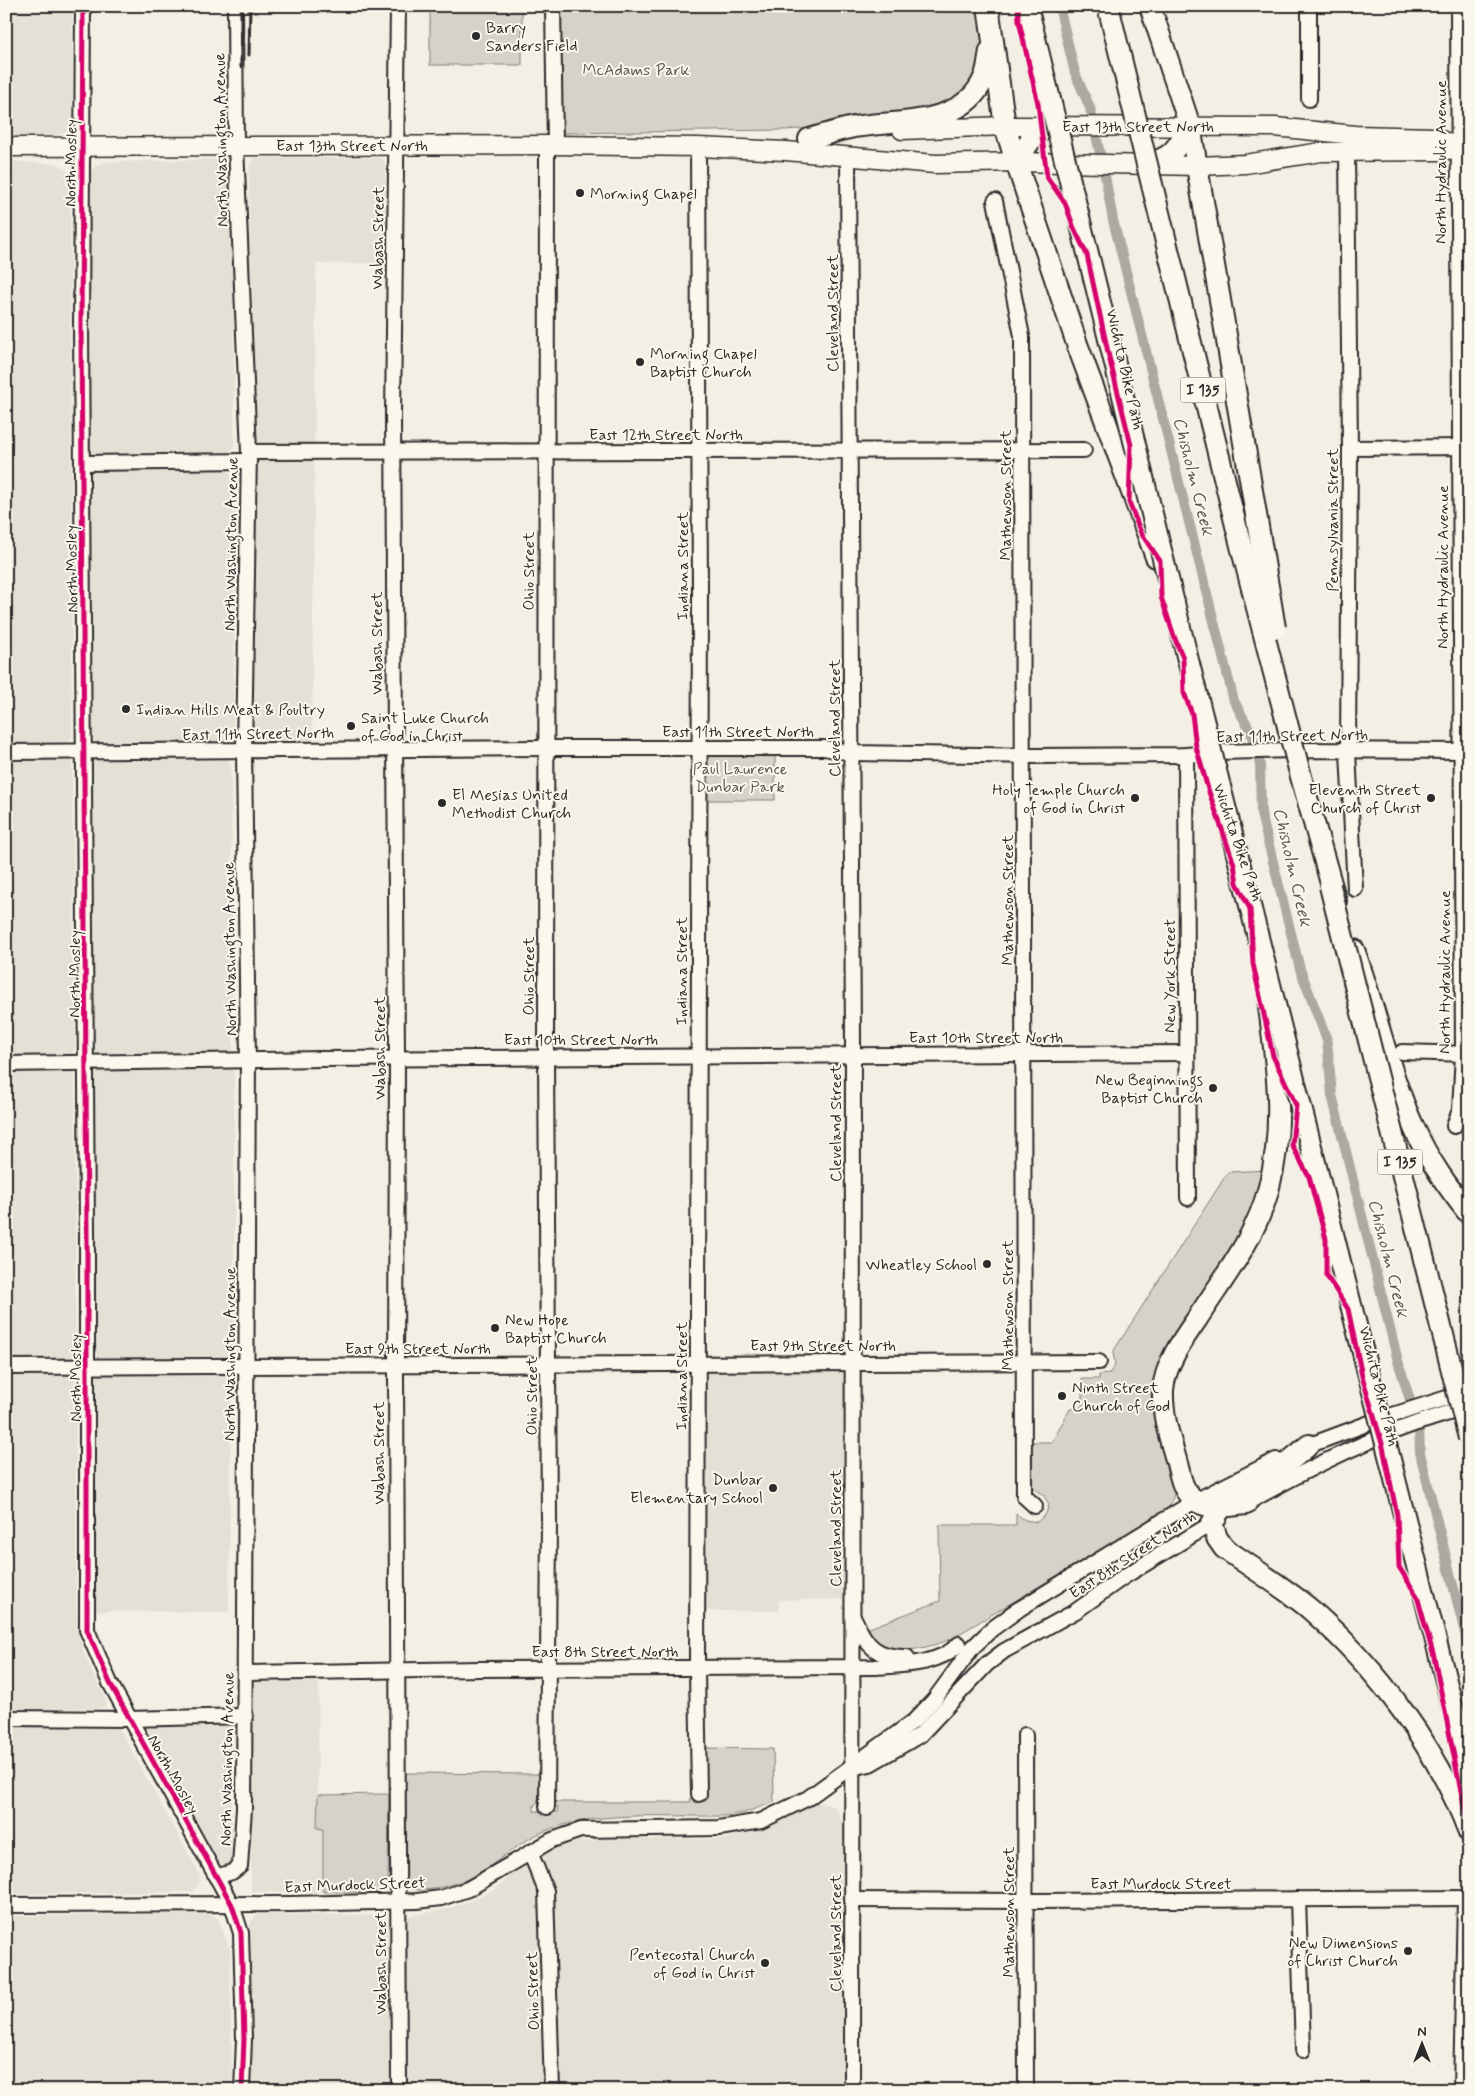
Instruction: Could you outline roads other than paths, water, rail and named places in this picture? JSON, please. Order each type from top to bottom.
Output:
[{"type":"highway","points":[[988,6],[1005,126],[1016,162],[1077,344],[1161,570],[1187,656]]},
{"type":"highway","points":[[1027,6],[1187,656],[1469,1772]]},
{"type":"highway","name":"I 135","points":[[1108,6],[1240,541],[1330,886],[1469,1438]]},
{"type":"highway","points":[[1150,6],[1190,126],[1300,773]]},
{"type":"highway","points":[[809,139],[853,127],[940,115],[958,108],[976,93],[985,77],[992,32]]},
{"type":"highway","points":[[1145,165],[1164,159],[1176,148],[1190,126]]},
{"type":"highway","points":[[1016,162],[1033,137],[1047,127]]},
{"type":"highway","points":[[1330,886],[1360,967],[1380,1036],[1403,1103],[1431,1162],[1469,1214]]},
{"type":"highway","points":[[1259,938],[1279,1092],[1278,1146],[1269,1189],[1261,1214],[1249,1238],[1184,1339],[1169,1366],[1163,1388],[1164,1414],[1168,1433],[1184,1488],[1195,1501],[1211,1507],[1217,1515],[1217,1538],[1224,1548],[1309,1609],[1364,1662],[1390,1696],[1435,1763],[1469,1832]]},
{"type":"highway","points":[[1217,1515],[1252,1484],[1283,1466],[1309,1445]]},
{"type":"highway","points":[[1217,1515],[1246,1504]]},
{"type":"main road","name":"East 13th Street North","points":[[698,147],[774,139],[809,139],[898,130],[1005,126],[1275,127],[1355,135],[1434,137],[1463,147]]},
{"type":"main road","name":"East 13th Street North","points":[[6,147],[551,145],[698,147],[786,150],[935,164],[1016,162],[1064,165],[1196,166],[1245,164],[1321,152],[1439,151],[1463,147]]},
{"type":"street","name":"North Mosley","points":[[83,6],[82,463],[87,1062],[86,1630],[129,1719],[232,1905]]},
{"type":"street","name":"North Washington Avenue","points":[[216,1877],[232,1872],[240,1866],[244,1809],[246,1673],[248,1060],[244,751],[249,456],[236,146],[235,6]]},
{"type":"street","name":"Wabash Street","points":[[398,6],[393,452],[397,1058],[396,1670],[398,2090]]},
{"type":"street","name":"Ohio Street","points":[[547,1807],[548,1365],[545,452],[553,6]]},
{"type":"street","points":[[1309,6],[1309,99]]},
{"type":"street","name":"North Hydraulic Avenue","points":[[1454,1126],[1460,1110],[1466,1054],[1463,147],[1458,6]]},
{"type":"street","name":"Indiana Street","points":[[698,147],[697,1669],[699,1794]]},
{"type":"street","name":"Pennsylvania Street","points":[[1347,152],[1350,448],[1348,752],[1355,889]]},
{"type":"street","name":"Cleveland Street","points":[[848,157],[853,1055],[852,2090]]},
{"type":"street","name":"Mathewson Street","points":[[995,201],[1022,336],[1025,1054],[1024,1496],[1035,1506]]},
{"type":"street","points":[[1350,448],[1464,447]]},
{"type":"street","name":"East 12th Street North","points":[[82,463],[393,452],[1084,450]]},
{"type":"street","name":"East 11th Street North","points":[[6,752],[824,748],[852,752],[1024,756],[1186,755],[1292,750],[1348,752],[1465,751]]},
{"type":"street","name":"New York Street","points":[[1186,755],[1188,1198]]},
{"type":"street","points":[[1402,1052],[1466,1054]]},
{"type":"street","name":"East 10th Street North","points":[[6,1064],[397,1058],[1186,1053]]},
{"type":"street","name":"East 9th Street North","points":[[6,1367],[1099,1362]]},
{"type":"street","name":"East 8th Street North","points":[[853,1614],[868,1645],[880,1653],[894,1657],[912,1657],[933,1653],[959,1644],[1195,1501],[1309,1445],[1380,1419],[1469,1391]]},
{"type":"street","points":[[1246,1504],[1296,1475],[1386,1434],[1462,1409]]},
{"type":"street","name":"East 8th Street North","points":[[920,1735],[972,1680],[999,1656],[1076,1611],[1217,1515]]},
{"type":"street","name":"East Murdock Street","points":[[6,1905],[232,1905],[397,1902],[432,1899],[458,1893],[486,1880],[530,1852],[560,1836],[591,1829],[719,1828],[761,1821],[808,1798],[914,1722],[934,1700],[972,1648],[992,1629],[1018,1610]]},
{"type":"street","name":"East 8th Street North","points":[[246,1673],[396,1670],[852,1667],[921,1662],[942,1657],[959,1644]]},
{"type":"street","points":[[6,1718],[129,1719],[245,1716]]},
{"type":"street","name":"East Murdock Street","points":[[853,1767],[870,1764],[920,1735]]},
{"type":"street","name":"Mathewson Street","points":[[1025,1735],[1026,2090]]},
{"type":"street","name":"Ohio Street","points":[[530,1852],[546,1891],[552,2090]]},
{"type":"street","points":[[1461,2090],[1467,1898]]},
{"type":"street","name":"East Murdock Street","points":[[853,1900],[1026,1901],[1467,1898]]},
{"type":"street","points":[[1298,1899],[1303,2050]]},
{"type":"street","points":[[232,1905],[241,1933],[244,2039],[242,2090]]},
{"type":"waterway","name":"Chisholm Creek","points":[[1059,6],[1075,73],[1090,108],[1113,220],[1234,701],[1251,732],[1260,764],[1261,814],[1300,969],[1327,1040],[1332,1095],[1398,1361],[1419,1429],[1420,1453],[1469,1649]]},
{"type":"railway","points":[[241,6],[241,67]]},
{"type":"railway","points":[[249,55],[250,6]]},
{"type":"place","name":"Barry Sanders Field","points":[[476,36]]},
{"type":"place","name":"Morning Chapel","points":[[580,193]]},
{"type":"place","name":"Morning Chapel Baptist Church","points":[[640,362]]},
{"type":"place","name":"Indian Hills Meat & Poultry","points":[[126,709]]},
{"type":"place","name":"Saint Luke Church of God in Christ","points":[[351,726]]},
{"type":"place","name":"Holy Temple Church of God in Christ","points":[[1135,798]]},
{"type":"place","name":"Eleventh Street Church of Christ","points":[[1431,798]]},
{"type":"place","name":"El Mesias United Methodist Church","points":[[442,803]]},
{"type":"place","name":"New Beginnings Baptist Church","points":[[1213,1088]]},
{"type":"place","name":"Wheatley School","points":[[987,1264]]},
{"type":"place","name":"New Hope Baptist Church","points":[[495,1328]]},
{"type":"place","name":"Ninth Street Church of God","points":[[1062,1396]]},
{"type":"place","name":"Dunbar Elementary School","points":[[773,1488]]},
{"type":"place","name":"New Dimensions of Christ Church","points":[[1408,1951]]},
{"type":"place","name":"Pentecostal Church of God in Christ","points":[[765,1963]]},
{"type":"park label","name":"McAdams Park","points":[[636,69]]},
{"type":"park label","name":"Paul Laurence Dunbar Park","points":[[740,777]]}]
